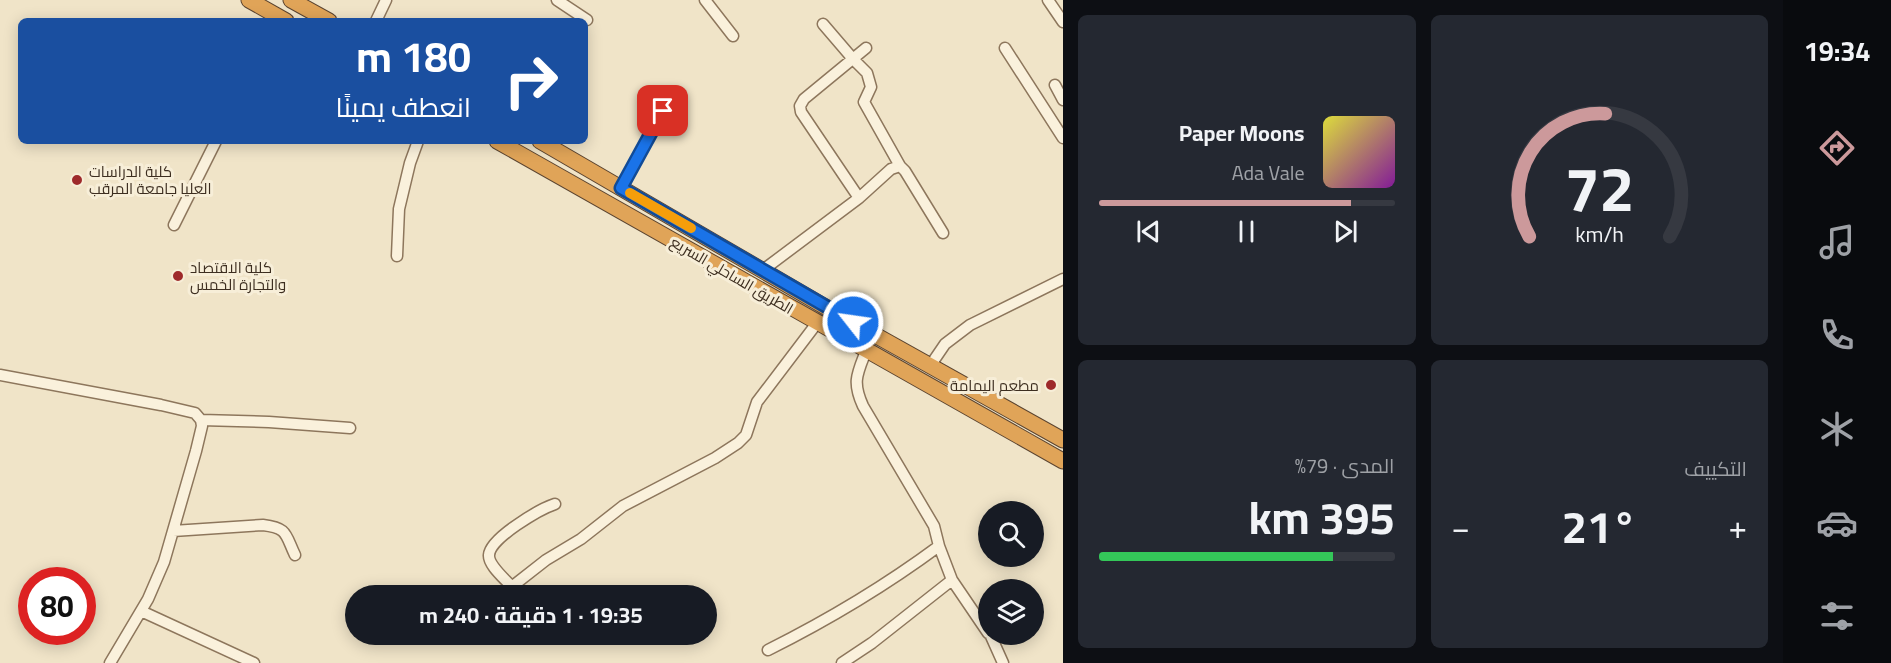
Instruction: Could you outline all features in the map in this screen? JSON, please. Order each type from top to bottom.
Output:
[{"type":"highway","points":[[249,0],[280,18]]},
{"type":"highway","points":[[291,0],[324,18]]},
{"type":"highway","name":"الطريق الساحلي السريع","points":[[502,144],[1063,461]]},
{"type":"highway","name":"الطريق الساحلي السريع","points":[[545,144],[1063,440]]},
{"type":"street","points":[[377,18],[386,0]]},
{"type":"street","points":[[557,0],[583,18]]},
{"type":"street","points":[[705,0],[733,36]]},
{"type":"street","points":[[1048,0],[1063,21]]},
{"type":"street","points":[[823,24],[867,73],[872,87],[864,102],[900,166],[943,233]]},
{"type":"street","points":[[859,198],[801,112],[800,105],[804,99],[867,48]]},
{"type":"street","points":[[1005,48],[1063,138]]},
{"type":"street","points":[[1055,85],[1063,99]]},
{"type":"street","points":[[621,188],[663,111]]},
{"type":"street","points":[[174,225],[214,144]]},
{"type":"street","points":[[397,256],[399,209],[417,144]]},
{"type":"street","points":[[763,270],[859,198],[891,169],[900,166]]},
{"type":"street","points":[[930,366],[945,344],[970,324],[1063,279]]},
{"type":"street","points":[[512,585],[546,560],[571,546],[623,506],[716,458],[738,443],[746,435],[757,402],[817,323]]},
{"type":"street","points":[[866,351],[855,380],[857,393],[934,526],[952,580],[978,618]]},
{"type":"street","points":[[0,375],[161,405],[195,413],[201,420],[202,426],[196,452],[164,562],[141,611],[110,663]]},
{"type":"street","points":[[201,420],[350,428]]},
{"type":"street","points":[[510,585],[491,563],[490,551],[501,537],[540,509],[555,504]]},
{"type":"street","points":[[173,531],[263,525],[278,527],[284,531],[295,555]]},
{"type":"street","points":[[768,650],[854,604],[894,579],[939,546]]},
{"type":"street","points":[[842,663],[872,643],[952,580]]},
{"type":"street","points":[[141,611],[254,663]]},
{"type":"street","points":[[994,645],[1003,663]]},
{"type":"slow traffic","points":[[630,193],[691,228]]},
{"type":"place","name":"كلية الدراسات العليا جامعة المرقب","points":[[77,180]]},
{"type":"place","name":"كلية الاقتصاد والتجارة الخمس","points":[[178,276]]},
{"type":"place","name":"مطعم اليمامة","points":[[1051,385]]},
{"type":"route","points":[[663,111],[621,188],[853,322]]}]
